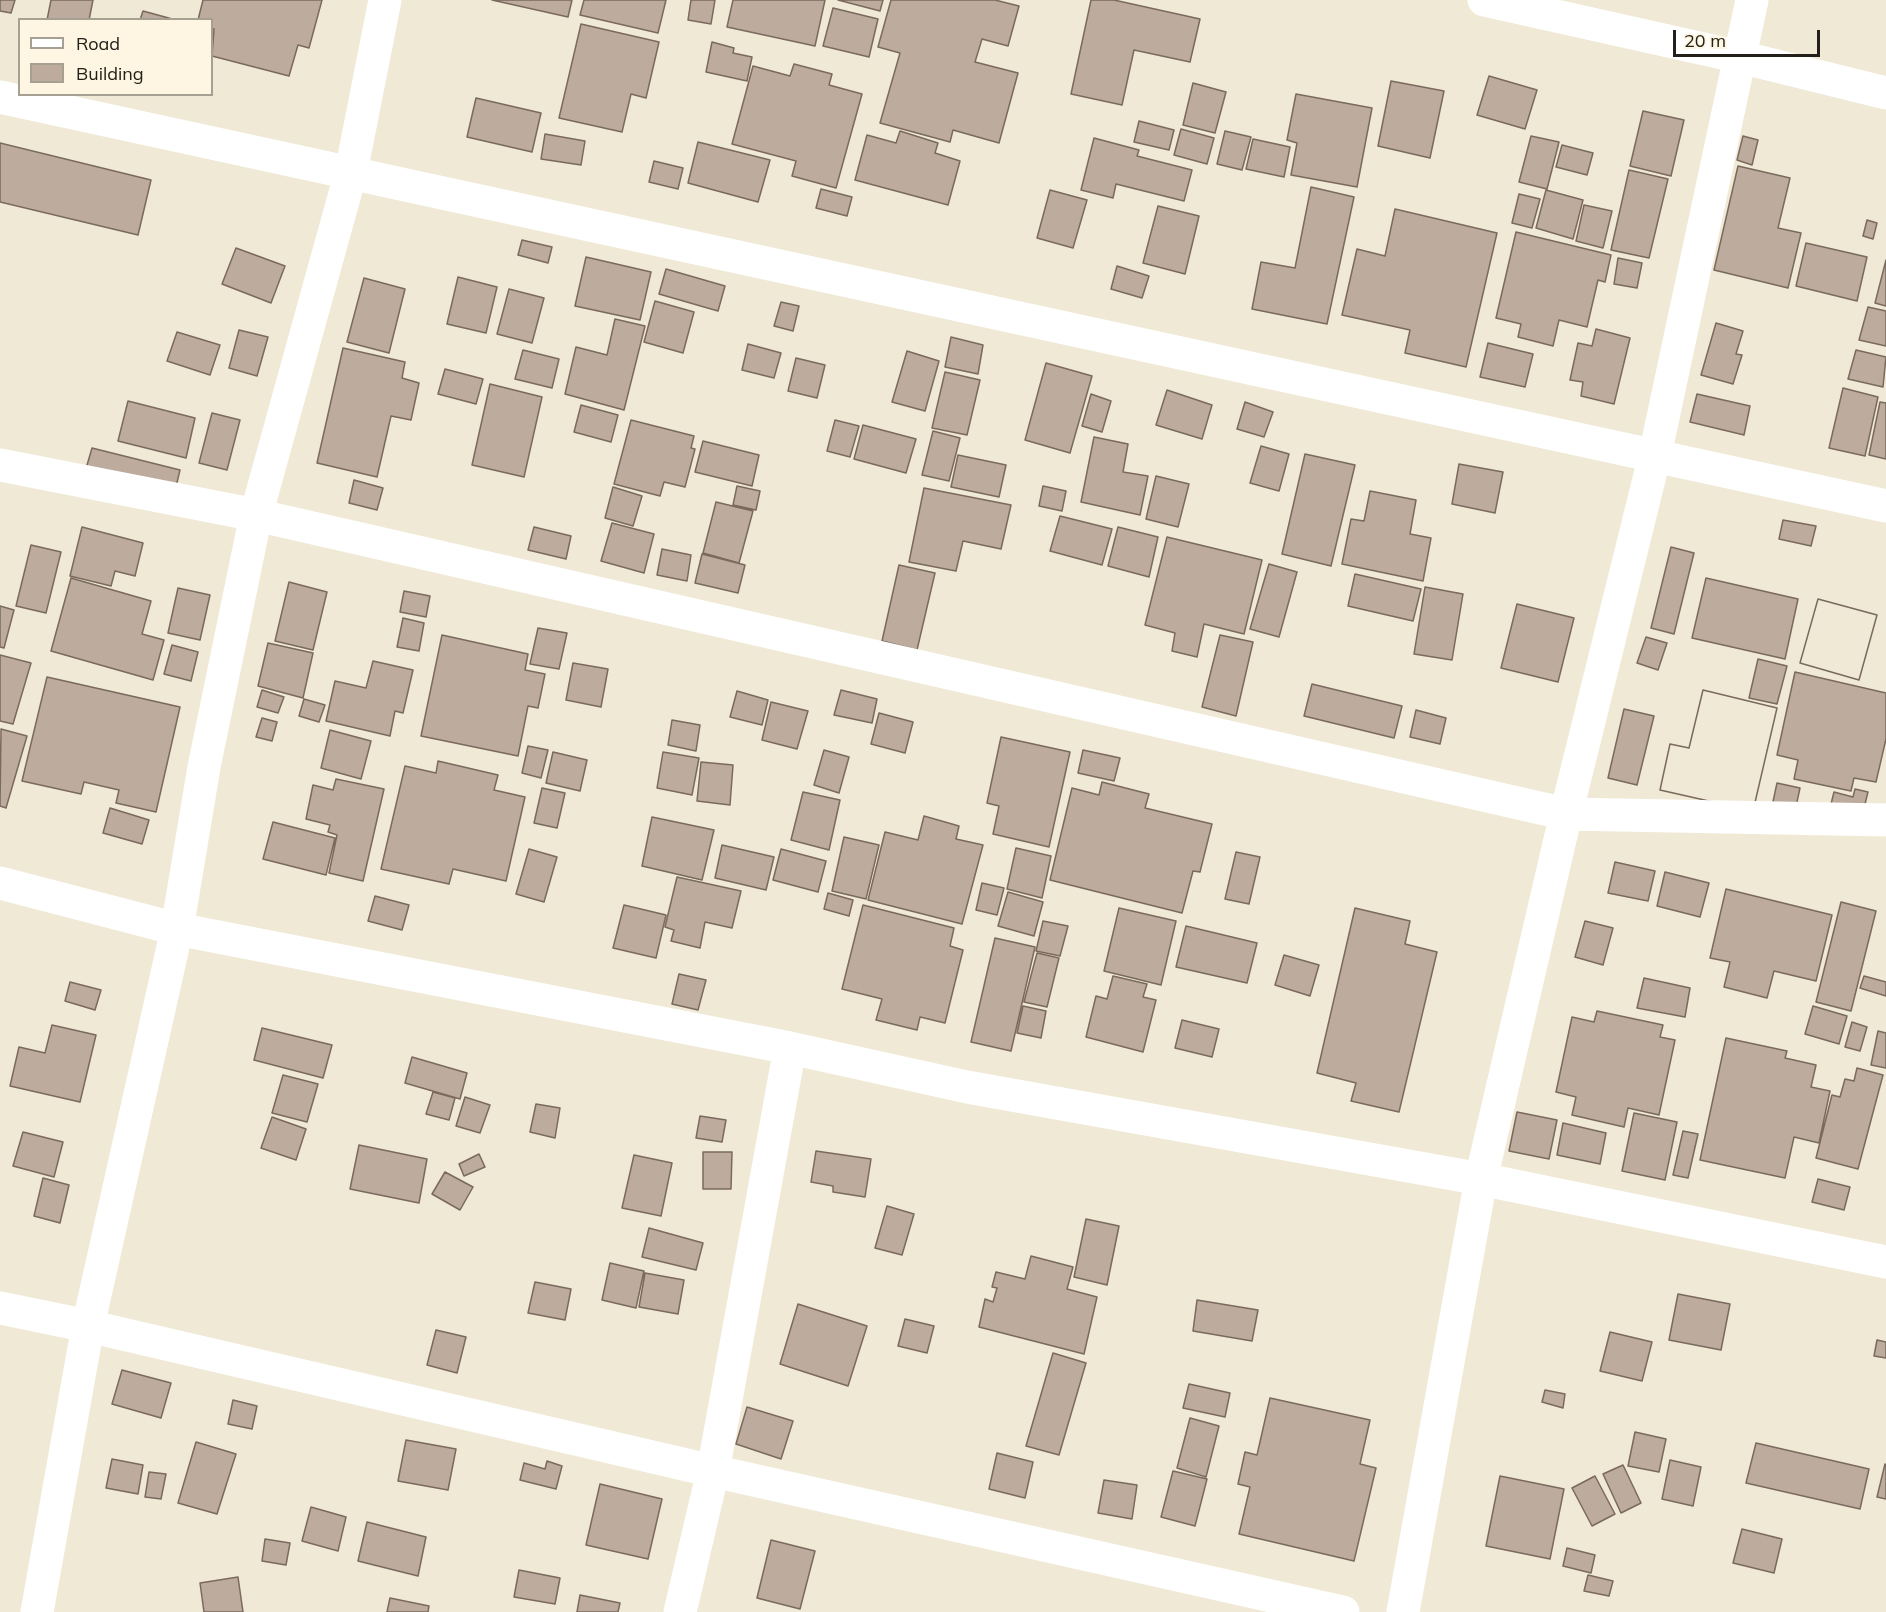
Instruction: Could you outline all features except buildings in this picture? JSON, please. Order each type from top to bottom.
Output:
[{"type":"street","points":[[37,1612],[88,1326],[177,929],[204,767],[255,515],[351,172],[385,0]]},
{"type":"street","points":[[1484,0],[1740,57],[1886,93]]},
{"type":"street","points":[[1403,1612],[1481,1179],[1566,814],[1655,455],[1752,0]]},
{"type":"street","points":[[0,97],[1886,506]]},
{"type":"street","points":[[0,465],[255,515],[1566,814],[1886,820]]},
{"type":"street","points":[[0,883],[177,929],[790,1048],[967,1087],[1481,1179],[1886,1262]]},
{"type":"street","points":[[680,1612],[712,1471],[790,1048]]},
{"type":"street","points":[[0,1308],[88,1326],[712,1471],[1343,1612]]}]
